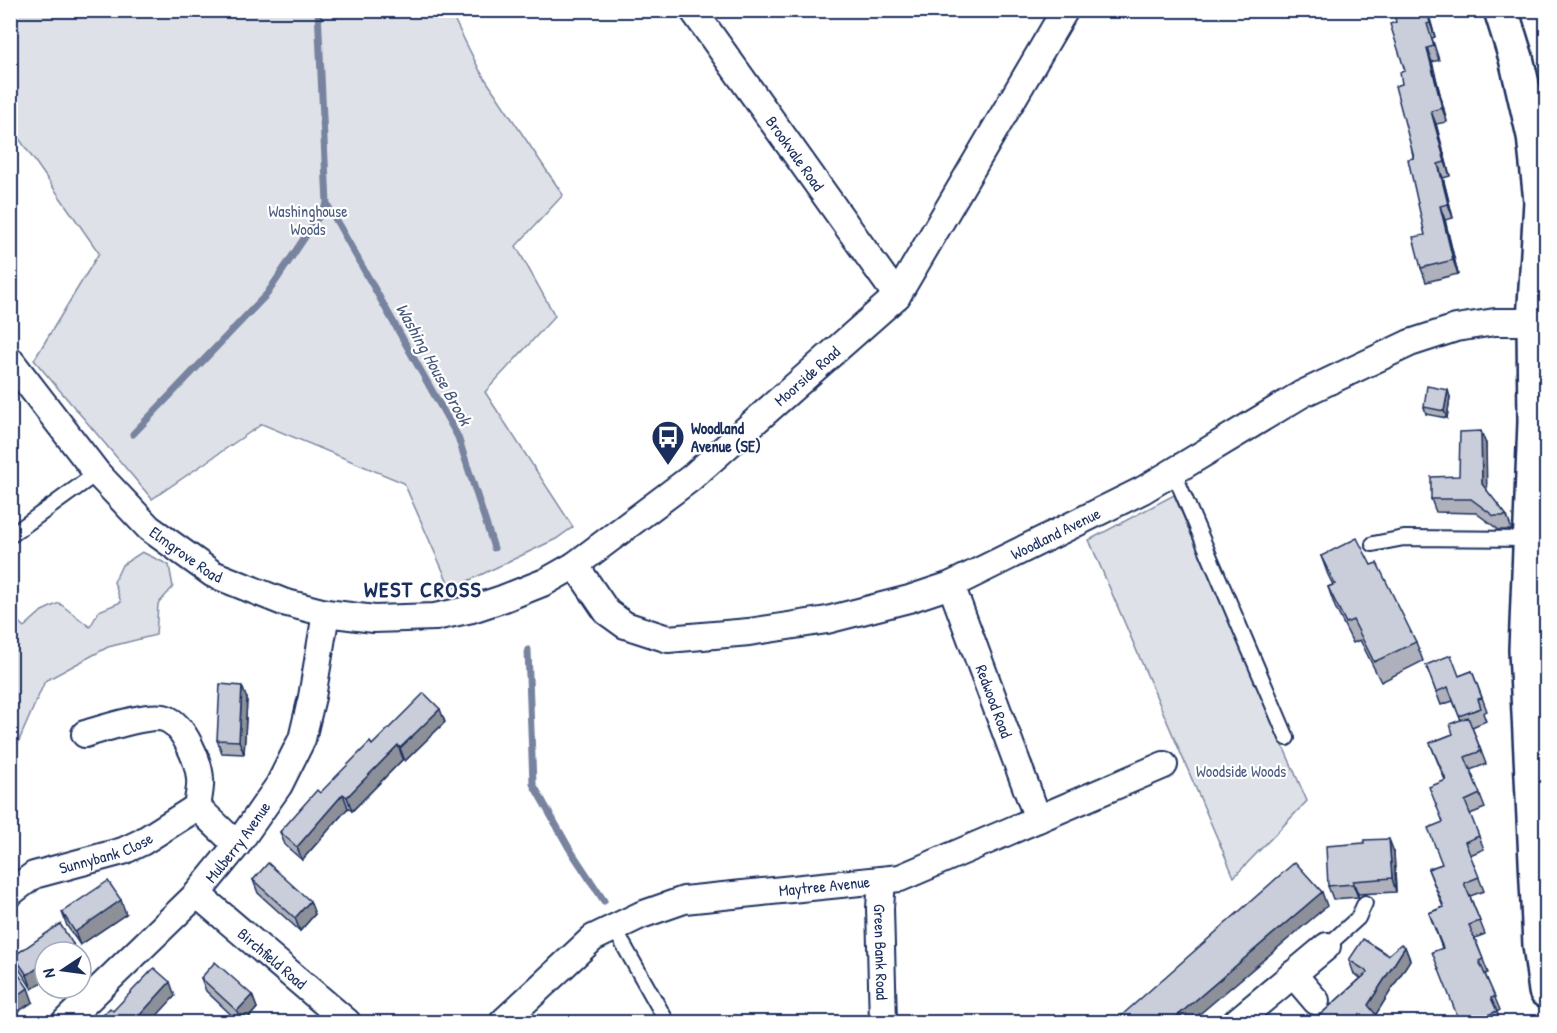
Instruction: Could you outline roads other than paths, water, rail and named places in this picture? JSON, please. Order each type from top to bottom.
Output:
[{"type":"street","name":"Brookvale Road","points":[[693,10],[897,296]]},
{"type":"street","name":"Moorside Road","points":[[435,616],[472,609],[502,599],[545,582],[575,565],[691,478],[897,296],[1065,10]]},
{"type":"street","points":[[1501,10],[1516,58],[1534,136],[1541,201],[1534,322],[1536,422],[1526,650],[1546,991]]},
{"type":"street","name":"Woodland Avenue","points":[[575,565],[607,612],[625,625],[668,639],[740,633],[827,620],[951,585],[1143,490],[1302,394],[1410,343],[1456,328],[1485,323],[1534,322]]},
{"type":"street","name":"Elmgrove Road","points":[[10,360],[97,473],[149,528],[213,573],[283,602],[327,613],[374,619],[435,616]]},
{"type":"street","name":"Redwood Road","points":[[951,585],[1038,819]]},
{"type":"street","name":"Mulberry Avenue","points":[[65,1023],[196,894],[237,845],[279,785],[302,739],[327,613]]},
{"type":"street","points":[[85,734],[148,717],[167,719],[179,729],[191,746],[200,780],[197,807],[237,845]]},
{"type":"street","name":"Maytree Avenue","points":[[503,1023],[592,938],[641,915],[684,900],[900,878],[1164,765]]},
{"type":"street","name":"Sunnybank Close","points":[[10,893],[34,875],[123,851],[142,842],[197,807]]},
{"type":"street","name":"Green Bank Road","points":[[882,880],[880,908],[883,1023]]},
{"type":"street","name":"Birchfield Road","points":[[196,894],[347,1023]]},
{"type":"street","points":[[1236,1023],[1327,946]]},
{"type":"street","points":[[1293,974],[1316,1001]]},
{"type":"lane","points":[[1174,472],[1287,738]]},
{"type":"lane","points":[[10,536],[97,473]]},
{"type":"lane","points":[[1373,544],[1404,538],[1532,539]]},
{"type":"lane","points":[[1327,946],[1358,918],[1365,903]]},
{"type":"lane","points":[[614,928],[667,1023]]},
{"type":"waterway","name":"Washing House Brook","points":[[318,10],[327,204],[458,437],[494,548]]},
{"type":"waterway","name":"Washing House Brook","points":[[133,434],[267,294],[327,204]]},
{"type":"waterway","name":"Washing House Brook","points":[[528,650],[533,784],[569,848],[604,901]]},
{"type":"place","name":"Woodland Avenue (SE)","points":[[668,466]]},
{"type":"district","name":"WEST CROSS","points":[[423,589]]},
{"type":"park label","name":"Washinghouse Woods","points":[[308,220]]},
{"type":"park label","name":"Woodside Woods","points":[[1241,771]]}]
